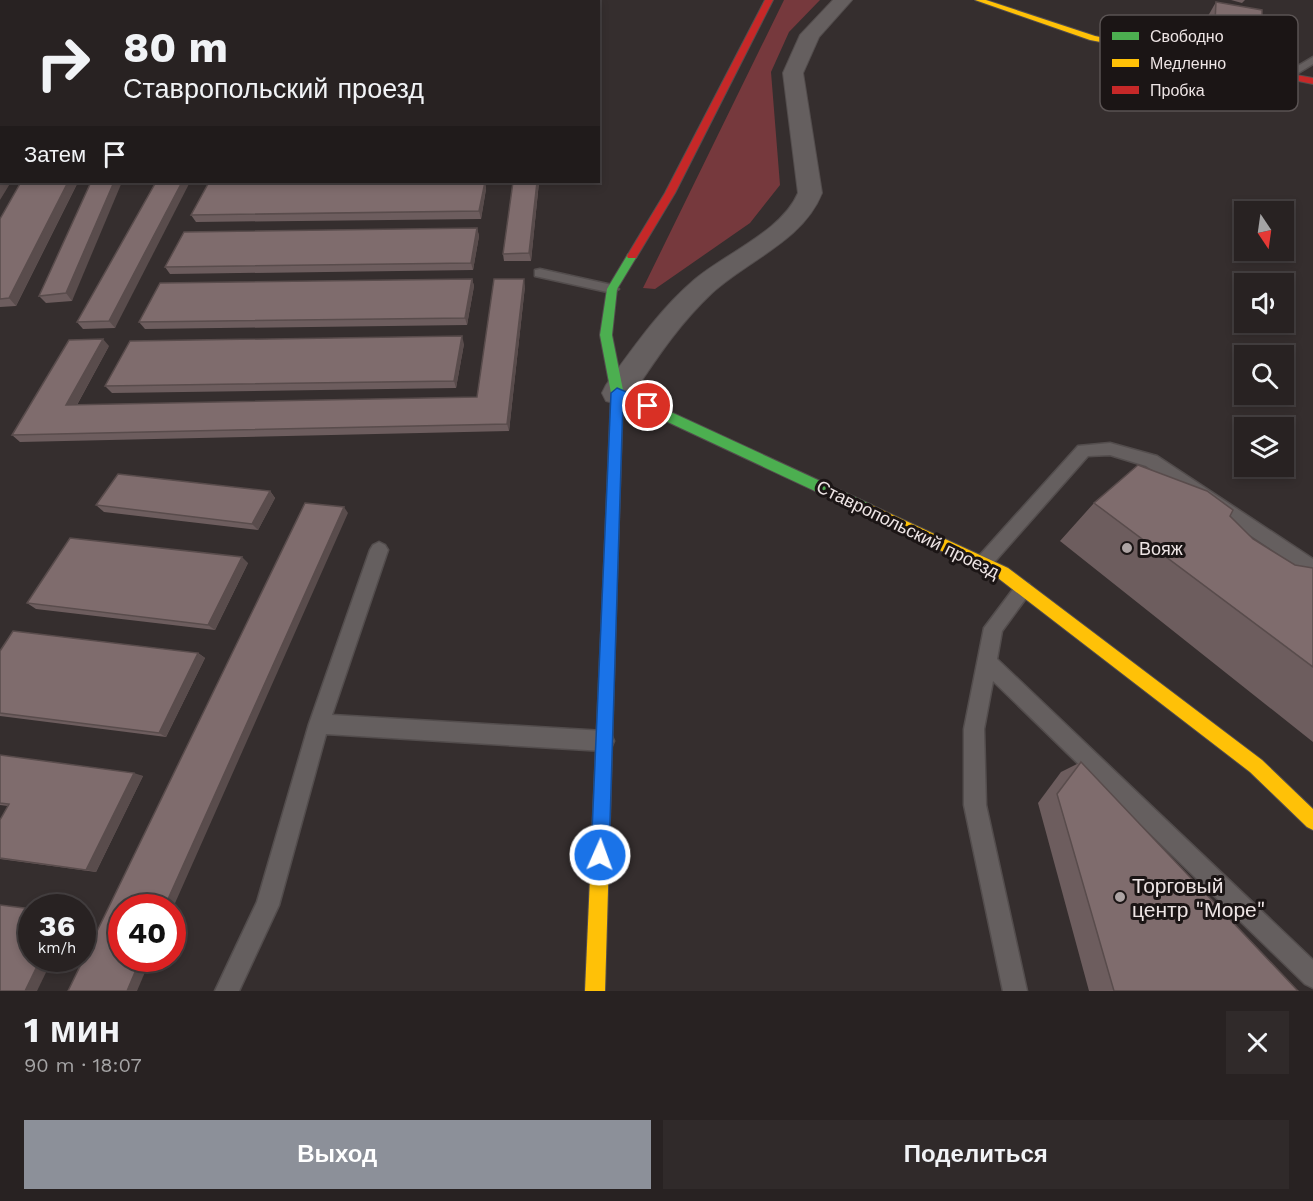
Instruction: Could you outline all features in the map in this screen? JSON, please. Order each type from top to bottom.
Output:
[{"type":"street","points":[[595,991],[617,393],[606,334],[612,289],[670,193],[769,0]]},
{"type":"street","points":[[617,393],[669,319],[705,285],[784,228],[803,210],[810,193],[793,73],[810,35],[843,0]]},
{"type":"street","points":[[979,0],[1100,39]]},
{"type":"street","points":[[1025,16],[1031,0]]},
{"type":"street","points":[[1298,78],[1313,81]]},
{"type":"street","name":"Ставропольский проезд","points":[[617,393],[984,562],[1256,766],[1313,821]]},
{"type":"lane","points":[[1298,69],[1313,60]]},
{"type":"lane","points":[[540,273],[612,289]]},
{"type":"lane","points":[[984,562],[1084,450],[1110,449],[1151,461],[1313,569]]},
{"type":"lane","points":[[227,991],[268,905],[319,724],[379,550]]},
{"type":"lane","points":[[1015,991],[975,805],[975,729],[993,628],[1023,590]]},
{"type":"lane","points":[[987,663],[1313,976]]},
{"type":"lane","points":[[319,724],[604,741]]},
{"type":"shaded area","points":[[784,0],[820,0],[789,32],[771,72],[780,185],[750,223],[655,289],[643,288]]},
{"type":"building","points":[[1216,2],[1262,10],[1262,15],[1215,15]]},
{"type":"building","points":[[20,183],[67,183],[9,298],[0,299],[0,219]]},
{"type":"building","points":[[91,183],[114,183],[66,293],[39,296]]},
{"type":"building","points":[[155,183],[181,183],[109,321],[77,322]]},
{"type":"building","points":[[485,183],[479,211],[191,215],[208,184]]},
{"type":"building","points":[[513,183],[537,183],[529,253],[503,254]]},
{"type":"building","points":[[477,228],[471,263],[165,267],[184,232]]},
{"type":"building","points":[[472,279],[465,318],[139,322],[160,283]]},
{"type":"building","points":[[494,279],[524,279],[507,424],[12,435],[69,340],[103,339],[66,405],[477,397]]},
{"type":"building","points":[[462,336],[454,381],[105,386],[130,341]]},
{"type":"building","points":[[1138,465],[1207,491],[1233,510],[1230,516],[1253,539],[1295,565],[1313,568],[1313,667],[1094,503]]},
{"type":"building","points":[[118,474],[270,491],[252,524],[96,505]]},
{"type":"building","points":[[305,503],[344,507],[170,894],[115,894]]},
{"type":"building","points":[[70,538],[242,557],[208,625],[27,603]]},
{"type":"building","points":[[13,631],[198,653],[159,733],[0,713],[0,651]]},
{"type":"building","points":[[0,755],[134,773],[86,870],[0,858],[0,820],[9,804],[0,803]]},
{"type":"building","name":"Торговый центр \"Море\"","points":[[1081,762],[1298,991],[1114,991],[1057,794]]},
{"type":"building","points":[[0,905],[18,907],[18,972],[34,972],[25,991],[0,991]]},
{"type":"building","points":[[108,909],[108,972],[135,972],[127,991],[68,991],[77,972],[96,972],[96,933]]},
{"type":"traffic: fast","points":[[610,585],[617,393],[606,335],[612,289],[632,256]]},
{"type":"traffic: fast","points":[[617,393],[867,509]]},
{"type":"traffic: slow","points":[[979,0],[1100,39]]},
{"type":"traffic: slow","points":[[867,509],[1003,573],[1256,766],[1313,821]]},
{"type":"traffic: slow","points":[[595,991],[610,585]]},
{"type":"traffic: jam","points":[[632,256],[670,193],[769,0]]},
{"type":"traffic: jam","points":[[1298,78],[1313,81]]},
{"type":"place","name":"Вояж","points":[[1127,548]]},
{"type":"place","name":"Торговый центр \"Море\"","points":[[1120,897]]},
{"type":"route","points":[[600,855],[617,393],[648,406]]}]
